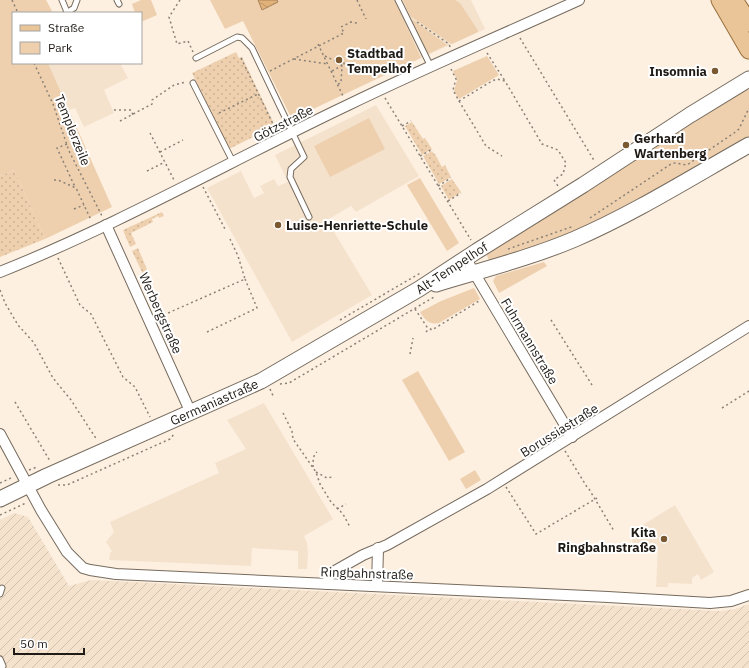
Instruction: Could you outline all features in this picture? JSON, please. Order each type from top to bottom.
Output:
[{"type":"main road","points":[[720,0],[749,50]]},
{"type":"main road","points":[[734,0],[749,23]]},
{"type":"street","name":"Götzstraße","points":[[0,272],[106,225],[348,105],[579,0]]},
{"type":"street","name":"Alt-Tempelhof","points":[[419,289],[551,206],[685,118],[749,79]]},
{"type":"street","name":"Alt-Tempelhof","points":[[419,289],[553,248],[602,226],[749,145]]},
{"type":"street","name":"Werbergstraße","points":[[106,225],[191,413]]},
{"type":"street","name":"Fuhrmannstraße","points":[[466,259],[572,437]]},
{"type":"street","name":"Germaniastraße","points":[[0,499],[28,485],[261,381],[419,289]]},
{"type":"street","name":"Borussiastraße","points":[[327,584],[330,573],[407,534],[501,480],[749,326]]},
{"type":"street","name":"Ringbahnstraße","points":[[0,434],[41,510],[67,552],[78,565],[90,570],[116,574],[600,596],[710,603],[731,601],[749,595]]},
{"type":"street","points":[[377,586],[378,548]]},
{"type":"lane","points":[[62,0],[67,12]]},
{"type":"lane","points":[[68,12],[74,8],[78,0]]},
{"type":"lane","points":[[398,0],[431,67]]},
{"type":"lane","points":[[196,58],[237,38],[242,38],[252,48],[304,157],[291,169],[290,176],[309,217]]},
{"type":"lane","points":[[192,83],[233,162]]},
{"type":"lane","points":[[0,594],[2,588]]},
{"type":"lane","points":[[0,659],[3,666],[0,668]]},
{"type":"path","points":[[12,0],[18,12]]},
{"type":"path","points":[[180,0],[169,17],[177,44],[188,41],[196,58]]},
{"type":"path","points":[[357,0],[366,19]]},
{"type":"path","points":[[407,18],[412,18],[449,44],[455,56]]},
{"type":"path","points":[[264,73],[344,34],[341,27],[350,22],[357,23]]},
{"type":"path","points":[[520,38],[597,165]]},
{"type":"path","points":[[319,45],[348,105]]},
{"type":"path","points":[[487,53],[542,144],[558,150],[566,163],[563,174],[554,180],[560,190]]},
{"type":"path","points":[[323,55],[342,65]]},
{"type":"path","points":[[241,58],[280,139]]},
{"type":"path","points":[[294,59],[328,64]]},
{"type":"path","name":"Templerzeile","points":[[34,64],[54,104],[66,144],[106,225]]},
{"type":"path","points":[[331,71],[342,65]]},
{"type":"path","points":[[338,85],[341,83],[342,65]]},
{"type":"path","points":[[450,69],[456,79],[453,90],[459,101],[486,146],[502,156]]},
{"type":"path","points":[[459,101],[492,80],[496,79],[505,81]]},
{"type":"path","points":[[120,121],[152,104],[152,100],[174,85],[188,82],[189,84],[192,83]]},
{"type":"path","points":[[219,113],[258,94]]},
{"type":"path","points":[[385,98],[472,242]]},
{"type":"path","points":[[588,219],[671,164],[675,163],[686,165],[734,133],[739,129],[749,108]]},
{"type":"path","points":[[114,110],[131,110],[133,114]]},
{"type":"path","points":[[402,126],[411,121]]},
{"type":"path","points":[[150,133],[178,189]]},
{"type":"path","points":[[160,152],[183,140]]},
{"type":"path","points":[[66,144],[57,148],[91,220]]},
{"type":"path","points":[[420,156],[431,150]]},
{"type":"path","points":[[147,171],[165,162]]},
{"type":"path","points":[[438,186],[451,178]]},
{"type":"path","points":[[54,180],[58,180],[76,188]]},
{"type":"path","points":[[203,187],[226,231]]},
{"type":"path","points":[[448,201],[461,193]]},
{"type":"path","points":[[74,209],[84,205]]},
{"type":"path","points":[[506,250],[563,228],[575,225]]},
{"type":"path","points":[[208,332],[258,308],[230,239]]},
{"type":"path","points":[[54,249],[80,305],[91,314],[122,377],[135,387],[150,417]]},
{"type":"path","points":[[338,321],[423,271]]},
{"type":"path","points":[[159,318],[245,279]]},
{"type":"path","points":[[0,290],[4,303],[18,325],[34,344],[53,378],[71,400],[97,440]]},
{"type":"path","points":[[289,383],[437,295]]},
{"type":"path","points":[[426,332],[483,300]]},
{"type":"path","points":[[415,308],[429,329]]},
{"type":"path","points":[[551,320],[592,385]]},
{"type":"path","points":[[410,354],[413,338]]},
{"type":"path","points":[[270,389],[274,398]]},
{"type":"path","points":[[722,408],[749,391]]},
{"type":"path","points":[[15,402],[50,461]]},
{"type":"path","points":[[283,413],[292,431],[293,439],[313,467],[320,484],[331,502],[343,514],[350,527]]},
{"type":"path","points":[[55,485],[67,485],[170,439]]},
{"type":"path","points":[[561,444],[587,487]]},
{"type":"path","points":[[313,467],[313,459],[317,452]]},
{"type":"path","points":[[316,472],[327,478],[332,477]]},
{"type":"path","points":[[0,483],[16,476]]},
{"type":"path","points":[[501,480],[536,534],[596,499]]},
{"type":"path","points":[[589,489],[614,530]]},
{"type":"path","points":[[0,515],[26,504]]},
{"type":"path","points":[[337,509],[346,504]]},
{"type":"shaded area","points":[[395,0],[471,0],[485,29],[421,58]]},
{"type":"shaded area","points":[[48,64],[121,64],[128,78],[104,90],[114,113],[84,127],[75,108],[69,110]]},
{"type":"shaded area","name":"Luise-Henriette-Schule","points":[[376,105],[419,176],[356,212],[351,206],[327,220],[372,295],[292,342],[207,188],[241,171],[254,198],[264,193],[260,186],[274,179],[278,186],[288,182],[275,155]]},
{"type":"shaded area","points":[[264,403],[333,519],[304,536],[307,543],[308,552],[307,569],[298,569],[298,551],[252,548],[251,566],[109,560],[110,553],[112,551],[106,542],[114,532],[110,522],[219,473],[215,463],[246,449],[227,420]]},
{"type":"shaded area","name":"Kita Ringbahnstraße","points":[[675,505],[714,572],[701,580],[698,574],[692,578],[692,584],[668,583],[668,587],[656,587],[658,548],[632,547],[633,531]]},
{"type":"shaded area","points":[[14,513],[28,517],[69,586],[91,580],[720,611],[735,609],[749,604],[749,668],[0,668],[0,520]]},
{"type":"green space","points":[[0,0],[46,0],[52,11],[50,12],[12,12],[12,64],[48,64],[112,207],[45,239],[14,170],[0,176]]},
{"type":"green space","points":[[141,0],[151,0],[157,15],[142,22],[142,12],[135,12],[132,4]]},
{"type":"green space","name":"Stadtbad Tempelhof","points":[[210,0],[395,0],[421,58],[292,119],[243,21],[225,29]]},
{"type":"green space","points":[[403,0],[455,0],[460,3],[478,32],[452,44],[410,16]]},
{"type":"green space","points":[[413,20],[447,45],[428,54],[411,22]]},
{"type":"green space","points":[[236,52],[239,58],[242,57],[275,126],[229,149],[192,73]]},
{"type":"green space","points":[[487,56],[499,75],[459,99],[454,91],[457,80],[453,71]]},
{"type":"green space","points":[[747,88],[749,91],[749,138],[623,209],[557,239],[489,261],[486,253],[552,213],[681,128]]},
{"type":"green space","points":[[369,118],[385,149],[330,177],[314,146]]},
{"type":"green space","points":[[412,122],[423,139],[425,138],[432,149],[422,155],[405,126]]},
{"type":"green space","points":[[432,151],[442,167],[445,165],[451,177],[439,184],[423,156]]},
{"type":"green space","points":[[14,170],[45,239],[0,257],[0,176]]},
{"type":"green space","points":[[420,178],[459,243],[447,251],[407,185]]},
{"type":"green space","points":[[452,179],[461,192],[449,200],[441,186]]},
{"type":"green space","points":[[162,212],[164,216],[159,218],[158,216],[152,219],[153,222],[131,233],[136,244],[130,247],[123,230]]},
{"type":"green space","points":[[138,248],[148,272],[143,274],[132,251]]},
{"type":"green space","points":[[544,262],[547,266],[499,293],[493,281],[496,276]]},
{"type":"green space","points":[[474,288],[480,299],[439,323],[428,321],[420,312],[441,301]]},
{"type":"green space","points":[[418,371],[465,452],[449,461],[402,380]]},
{"type":"green space","points":[[475,470],[481,480],[466,489],[460,479]]},
{"type":"water","points":[[258,0],[277,0],[278,2],[262,10]]},
{"type":"place","name":"Stadtbad Tempelhof","points":[[339,60]]},
{"type":"place","name":"Insomnia","points":[[715,71]]},
{"type":"place","name":"Gerhard Wartenberg","points":[[626,145]]},
{"type":"place","name":"Luise-Henriette-Schule","points":[[278,225]]},
{"type":"place","name":"Kita Ringbahnstraße","points":[[664,539]]}]
